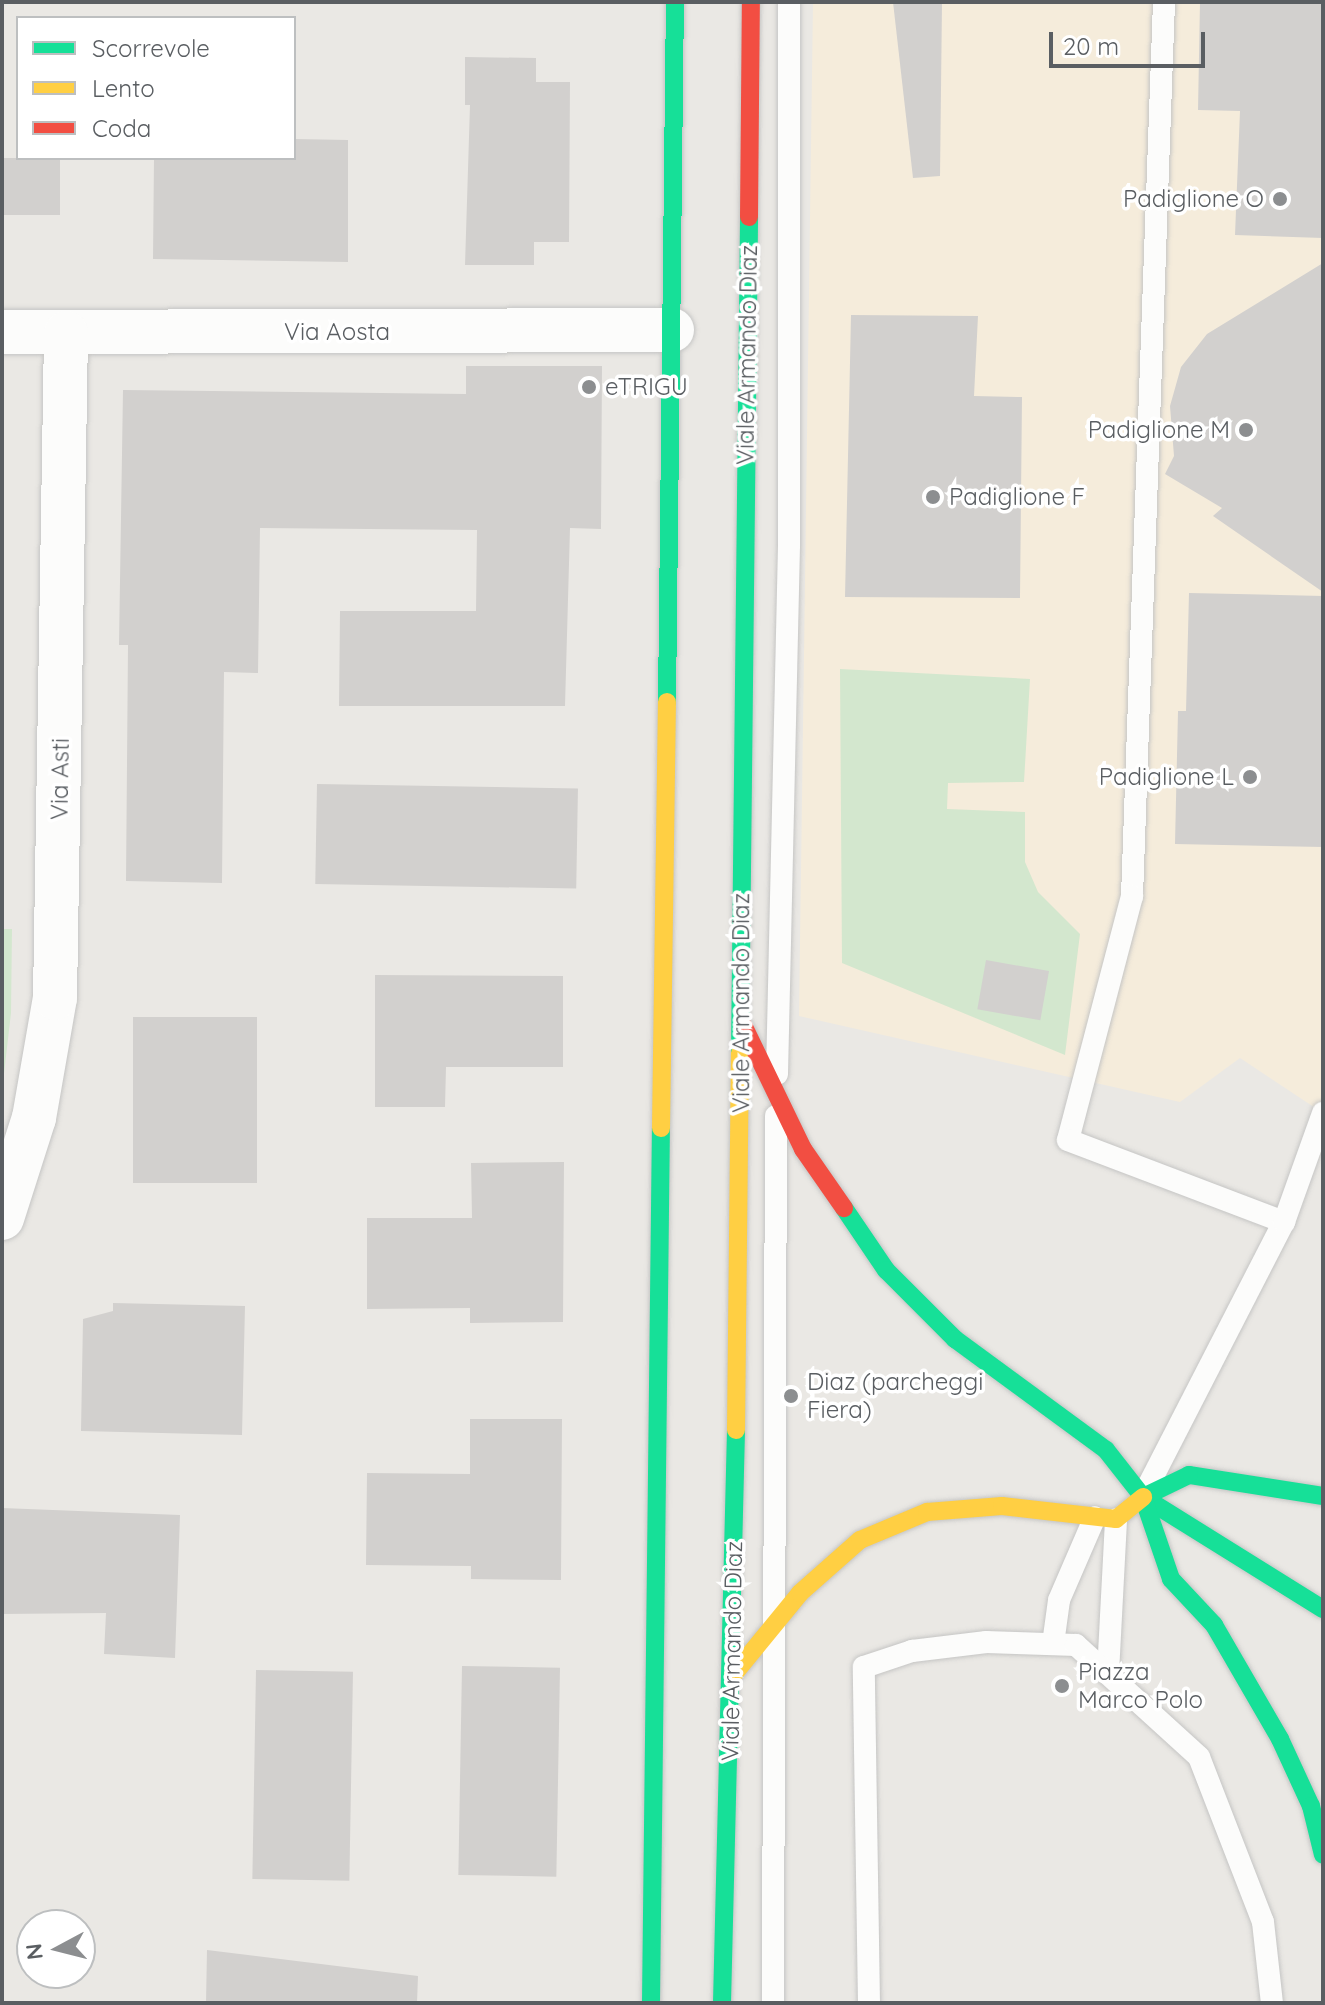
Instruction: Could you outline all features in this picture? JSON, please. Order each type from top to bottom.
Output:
[{"type":"main road","points":[[651,2003],[675,2]]},
{"type":"main road","name":"Viale Armando Diaz","points":[[722,2003],[733,1675],[751,2]]},
{"type":"main road","points":[[741,1021],[803,1149],[886,1270],[955,1339],[1106,1450],[1143,1497],[1171,1579],[1214,1625],[1280,1739],[1311,1806],[1323,1855]]},
{"type":"main road","points":[[733,1675],[800,1593],[860,1540],[927,1512],[1002,1506],[1106,1518],[1189,1475],[1323,1496]]},
{"type":"main road","points":[[1143,1497],[1323,1609]]},
{"type":"street","name":"Via Aosta","points":[[2,332],[672,330]]},
{"type":"street","name":"Via Asti","points":[[2,1218],[34,1118],[55,998],[66,333]]},
{"type":"lane","name":"Viale Armando Diaz","points":[[773,2003],[776,1090],[789,545],[789,2]]},
{"type":"lane","points":[[1164,2],[1132,896],[1068,1140],[1284,1222]]},
{"type":"lane","points":[[1143,1497],[1284,1222],[1323,1113]]},
{"type":"lane","points":[[1053,1644],[1059,1600],[1106,1518]]},
{"type":"lane","points":[[1106,1518],[1108,1673]]},
{"type":"lane","points":[[869,2003],[864,1667],[912,1651],[986,1642],[1076,1645],[1199,1757],[1263,1922],[1272,2003]]},
{"type":"shaded area","points":[[813,2],[1323,2],[1323,1113],[1240,1058],[1180,1102],[799,1016]]},
{"type":"green space","points":[[840,669],[1030,679],[1024,782],[948,783],[947,809],[1025,812],[1025,862],[1038,892],[1080,934],[1065,1055],[842,963]]},
{"type":"green space","points":[[2,929],[12,929],[11,1013],[2,1091]]},
{"type":"building","points":[[893,2],[942,2],[940,176],[913,178]]},
{"type":"building","points":[[1200,2],[1323,2],[1323,238],[1235,235],[1240,111],[1198,110]]},
{"type":"building","points":[[465,57],[536,58],[536,82],[570,82],[569,242],[534,242],[534,265],[465,265],[470,105],[465,105]]},
{"type":"building","points":[[296,139],[348,140],[348,262],[153,259],[154,160],[296,160]]},
{"type":"building","points":[[2,158],[60,160],[60,215],[2,215]]},
{"type":"building","name":"Padiglione M","points":[[1323,263],[1323,592],[1213,516],[1222,508],[1165,474],[1174,456],[1170,406],[1181,367],[1207,334]]},
{"type":"building","name":"Padiglione F","points":[[851,315],[978,316],[974,396],[1022,397],[1020,598],[845,597]]},
{"type":"building","points":[[466,366],[602,366],[601,529],[570,528],[565,706],[339,706],[340,611],[476,611],[477,530],[260,528],[258,673],[224,672],[222,883],[126,881],[128,645],[119,645],[123,390],[466,394]]},
{"type":"building","name":"Padiglione L","points":[[1189,593],[1323,596],[1323,847],[1175,844],[1178,711],[1186,711]]},
{"type":"building","points":[[317,784],[578,789],[576,889],[315,884]]},
{"type":"building","points":[[986,960],[1049,971],[1040,1020],[977,1009]]},
{"type":"building","points":[[375,975],[563,976],[563,1067],[446,1067],[445,1107],[375,1107]]},
{"type":"building","points":[[133,1017],[257,1017],[257,1183],[133,1183]]},
{"type":"building","points":[[564,1162],[563,1322],[470,1323],[470,1308],[367,1309],[367,1218],[472,1218],[471,1163]]},
{"type":"building","points":[[113,1303],[245,1306],[242,1435],[81,1431],[83,1319],[113,1311]]},
{"type":"building","points":[[470,1419],[562,1419],[561,1580],[471,1579],[471,1566],[366,1565],[367,1473],[470,1474]]},
{"type":"building","points":[[2,1508],[180,1515],[175,1658],[104,1654],[106,1613],[2,1614]]},
{"type":"building","points":[[462,1666],[560,1668],[556,1877],[458,1875]]},
{"type":"building","points":[[256,1670],[353,1672],[349,1881],[252,1879]]},
{"type":"building","points":[[207,1950],[418,1976],[417,2003],[206,2003]]},
{"type":"traffic: fast","points":[[667,702],[675,2]]},
{"type":"traffic: fast","points":[[740,1053],[749,217]]},
{"type":"traffic: fast","points":[[651,2003],[661,1128]]},
{"type":"traffic: fast","points":[[844,1208],[886,1270],[955,1339],[1106,1450],[1143,1497],[1323,1609]]},
{"type":"traffic: fast","points":[[722,2003],[736,1430]]},
{"type":"traffic: fast","points":[[1323,1496],[1189,1475],[1143,1497],[1171,1579],[1214,1625],[1280,1739],[1311,1806],[1323,1855]]},
{"type":"traffic: slow","points":[[661,1128],[667,702]]},
{"type":"traffic: slow","points":[[736,1430],[740,1053]]},
{"type":"traffic: slow","points":[[733,1675],[800,1593],[860,1540],[927,1512],[1002,1506],[1116,1519],[1143,1497]]},
{"type":"traffic: jam","points":[[749,217],[751,2]]},
{"type":"traffic: jam","points":[[744,1027],[803,1149],[844,1208]]},
{"type":"place","name":"Padiglione O","points":[[1280,199]]},
{"type":"place","name":"eTRIGU","points":[[589,387]]},
{"type":"place","name":"Padiglione M","points":[[1246,430]]},
{"type":"place","name":"Padiglione F","points":[[933,497]]},
{"type":"place","name":"Padiglione L","points":[[1250,777]]},
{"type":"place","name":"Diaz (parcheggi Fiera)","points":[[791,1396]]},
{"type":"place","name":"Piazza Marco Polo","points":[[1062,1686]]}]
